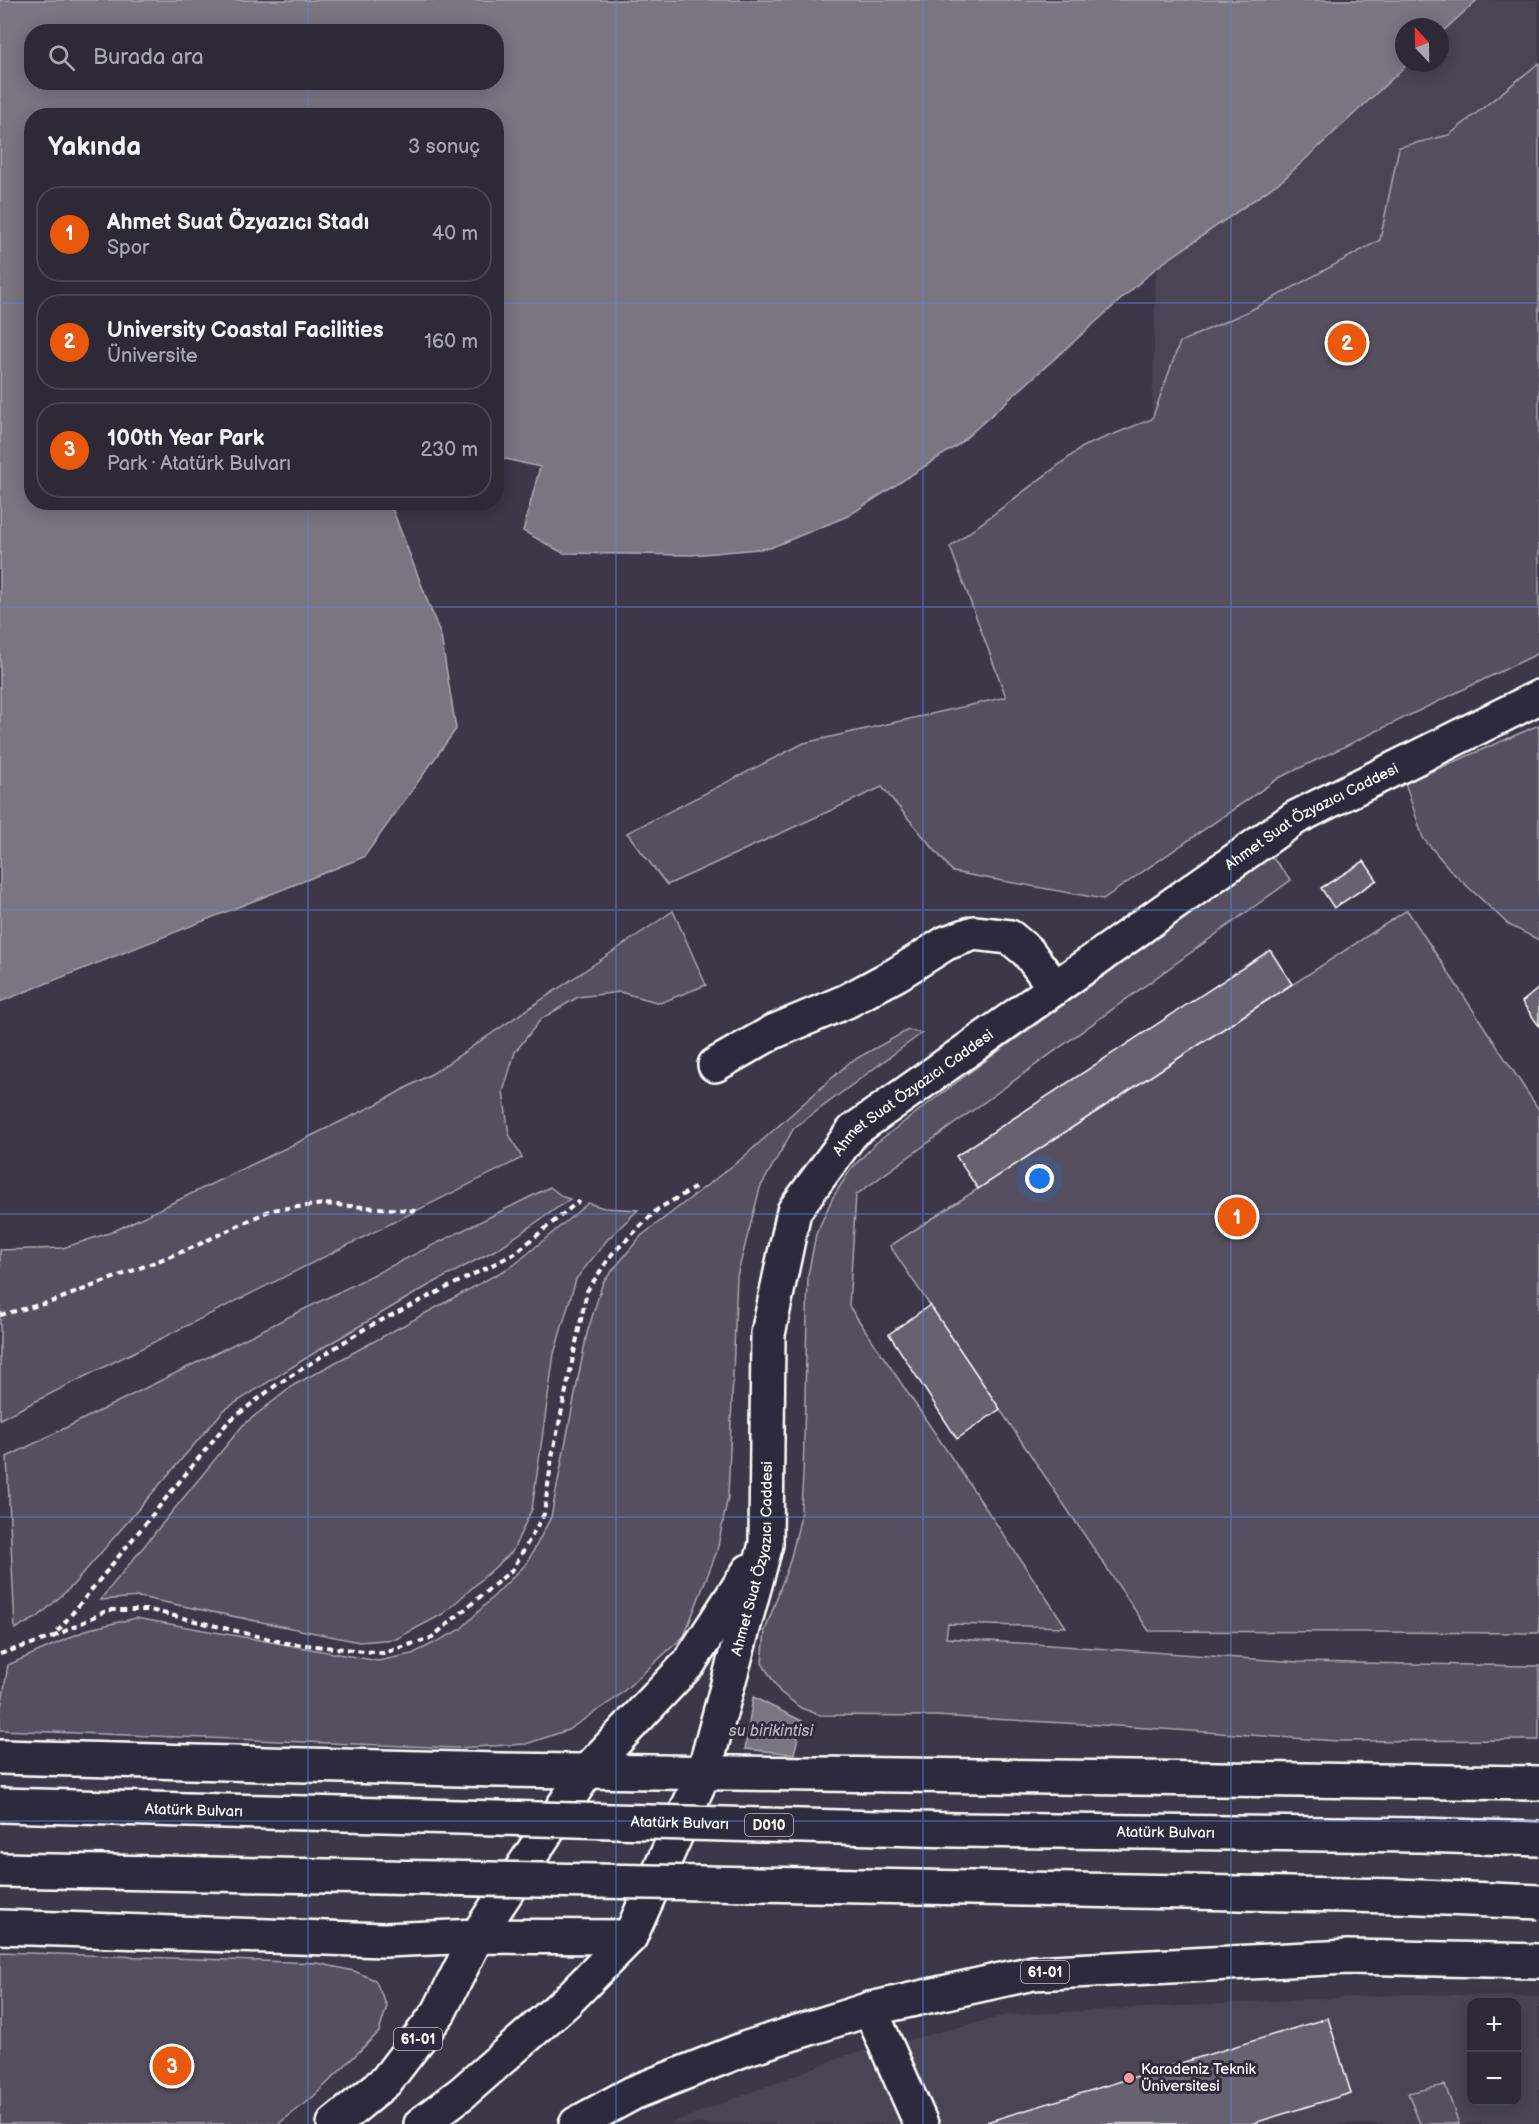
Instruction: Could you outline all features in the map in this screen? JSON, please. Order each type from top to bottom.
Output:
[{"type":"main road","name":"Ahmet Suat Özyazıcı Caddesi","points":[[422,2124],[462,2093],[567,2001],[630,1936],[704,1772],[766,1544],[768,1334],[795,1212],[853,1131],[1295,818],[1539,697]]},
{"type":"main road","points":[[715,1065],[773,1032],[847,1001],[897,974],[946,943],[974,933],[1010,937],[1028,952],[1056,988]]},
{"type":"main road","points":[[587,1771],[689,1663],[766,1544]]},
{"type":"main road","points":[[0,1757],[497,1770],[1539,1783]]},
{"type":"main road","name":"61-01","points":[[334,2124],[386,2081],[439,2012],[477,1936],[587,1771]]},
{"type":"main road","name":"Atatürk Bulvarı","points":[[0,1805],[955,1830],[1419,1835],[1539,1839]]},
{"type":"main road","points":[[0,1870],[1397,1896],[1539,1902]]},
{"type":"main road","points":[[0,1927],[384,1940],[477,1936],[630,1936]]},
{"type":"main road","name":"61-01","points":[[576,2124],[633,2093],[747,2048],[870,2009],[1033,1973],[1348,1957],[1539,1961]]},
{"type":"main road","points":[[870,2009],[921,2124]]},
{"type":"path","points":[[0,1654],[52,1637],[108,1610],[150,1610],[286,1643],[383,1653],[431,1638],[513,1569],[544,1515],[552,1457],[587,1291],[612,1254],[658,1209],[698,1186]]},
{"type":"path","points":[[52,1637],[228,1422],[275,1386],[366,1328],[514,1254],[579,1201]]},
{"type":"path","points":[[0,1315],[51,1302],[189,1249],[271,1209],[324,1204],[417,1211]]},
{"type":"shaded area","points":[[1477,0],[1539,0],[1539,653],[1152,419],[1156,268],[1284,179],[1399,72],[1449,72],[1449,26]]},
{"type":"shaded area","points":[[1539,63],[1539,653],[1279,778],[1103,899],[953,872],[882,787],[667,885],[627,833],[804,743],[1006,697],[950,547],[1084,446],[1152,419],[1180,342],[1253,309],[1380,240],[1399,147],[1449,135]]},
{"type":"shaded area","points":[[1539,725],[1539,940],[1509,925],[1452,872],[1423,838],[1405,783]]},
{"type":"shaded area","points":[[1271,856],[1291,880],[856,1195],[849,1306],[1066,1627],[948,1624],[946,1638],[1298,1662],[1539,1666],[1539,1740],[1337,1741],[935,1716],[820,1715],[801,1708],[780,1692],[762,1663],[765,1631],[790,1561],[800,1520],[808,1275],[816,1234],[833,1197],[851,1169],[876,1143],[981,1064]]},
{"type":"shaded area","points":[[1407,910],[1539,1110],[1539,1633],[1149,1631],[890,1246]]},
{"type":"shaded area","points":[[673,911],[706,985],[660,1003],[620,992],[578,997],[541,1019],[515,1052],[503,1092],[509,1134],[522,1158],[0,1419],[0,1250],[63,1248],[112,1232],[377,1104],[433,1073]]},
{"type":"shaded area","points":[[908,1030],[922,1033],[794,1128],[760,1188],[737,1276],[728,1497],[717,1551],[684,1636],[616,1698],[568,1730],[526,1744],[457,1748],[0,1730],[0,1714],[8,1665],[89,1629],[136,1618],[378,1661],[412,1654],[460,1630],[527,1563],[551,1517],[587,1333],[603,1282],[641,1236],[740,1160],[850,1062]]},
{"type":"shaded area","points":[[550,1187],[563,1197],[570,1199],[499,1248],[426,1287],[319,1350],[224,1410],[73,1585],[38,1617],[15,1629],[7,1457]]},
{"type":"shaded area","points":[[588,1203],[604,1208],[638,1210],[607,1240],[576,1279],[554,1354],[532,1509],[512,1552],[443,1614],[396,1639],[359,1642],[139,1597],[100,1600],[243,1425],[294,1385],[514,1265]]},
{"type":"shaded area","points":[[0,1952],[317,1963],[354,1971],[375,1980],[387,2006],[379,2032],[311,2099],[278,2124],[0,2124]]},
{"type":"shaded area","name":"Karadeniz Teknik Üniversitesi","points":[[1410,1994],[1539,1997],[1539,2124],[669,2124],[847,2055],[1007,2015]]},
{"type":"shaded area","points":[[1445,2085],[1459,2124],[1420,2124],[1408,2093]]},
{"type":"water","points":[[0,0],[1477,0],[1449,26],[1449,18],[1395,18],[1395,72],[1399,72],[1284,179],[1156,268],[958,445],[848,516],[770,548],[692,555],[563,553],[523,531],[540,467],[504,459],[504,108],[24,108],[24,510],[393,510],[441,636],[456,729],[364,857],[0,1002]]},
{"type":"water","name":"su birikintisi","points":[[753,1697],[802,1721],[794,1754],[745,1749]]},
{"type":"building","points":[[1364,861],[1377,880],[1334,908],[1321,888]]},
{"type":"building","points":[[1270,950],[1292,984],[978,1189],[956,1156]]},
{"type":"building","points":[[1539,988],[1539,1026],[1522,1002]]},
{"type":"building","points":[[930,1305],[1000,1409],[957,1439],[889,1334]]},
{"type":"building","points":[[1328,2018],[1351,2093],[1251,2124],[980,2124]]},
{"type":"place","name":"University Coastal Facilities","points":[[1347,343]]},
{"type":"place","name":"Ahmet Suat Özyazıcı Stadı","points":[[1237,1217]]},
{"type":"place","name":"100th Year Park","points":[[172,2066]]},
{"type":"place","name":"Karadeniz Teknik Üniversitesi","points":[[1129,2078]]}]
